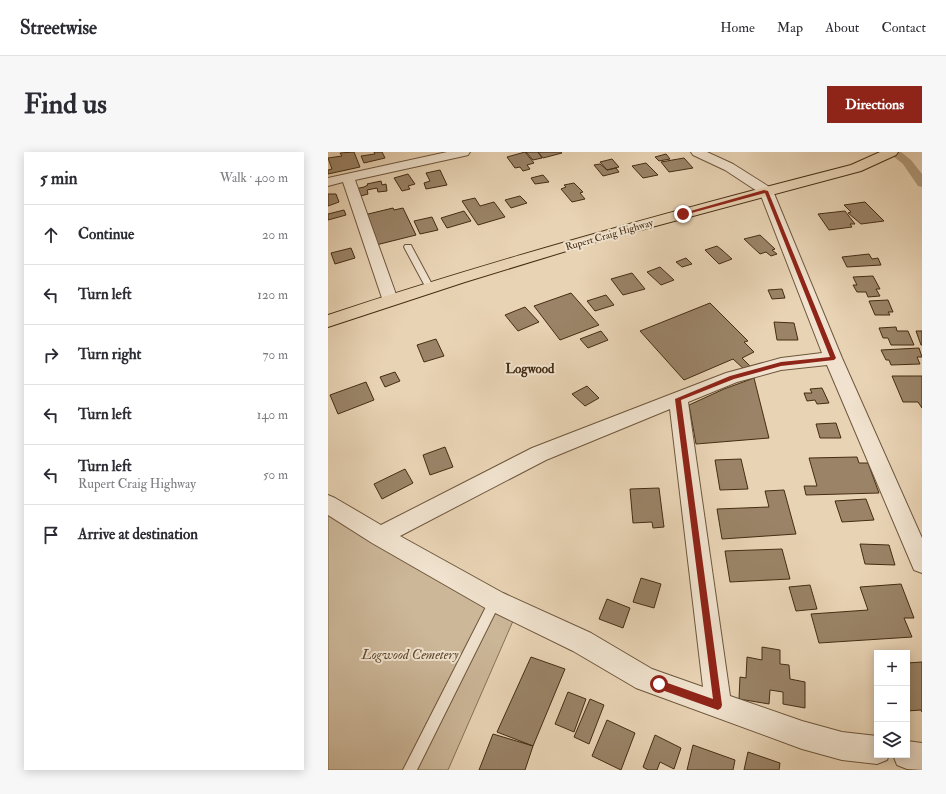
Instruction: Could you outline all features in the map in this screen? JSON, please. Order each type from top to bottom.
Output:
[{"type":"main road","name":"Rupert Craig Highway","points":[[328,321],[390,300],[592,238],[856,168],[888,154]]},
{"type":"street","points":[[328,182],[464,152]]},
{"type":"street","points":[[697,152],[728,167],[766,191],[834,358],[922,562]]},
{"type":"street","points":[[348,178],[390,300]]},
{"type":"street","points":[[380,536],[539,454],[732,377],[781,364],[834,358]]},
{"type":"street","points":[[678,399],[718,705]]},
{"type":"street","points":[[328,504],[380,536],[495,601],[582,642],[645,679],[802,736],[842,746],[874,750]]},
{"type":"street","points":[[910,755],[922,757]]},
{"type":"lane","points":[[408,247],[430,288]]},
{"type":"lane","points":[[410,770],[495,601]]},
{"type":"green space","name":"Logwood Cemetery","points":[[328,503],[513,621],[448,770],[328,770]]},
{"type":"building","points":[[354,152],[360,167],[328,174],[328,170],[332,169],[328,158],[342,156],[340,153]]},
{"type":"building","points":[[374,152],[382,152],[385,158],[364,163],[361,156],[375,154]]},
{"type":"building","points":[[525,152],[534,163],[527,165],[530,169],[523,171],[520,167],[515,168],[507,157]]},
{"type":"building","points":[[526,152],[538,152],[542,158],[533,160]]},
{"type":"building","points":[[538,152],[561,152],[562,153],[543,158]]},
{"type":"building","points":[[666,154],[670,159],[659,161],[655,157]]},
{"type":"building","points":[[684,158],[693,168],[669,172],[661,162]]},
{"type":"building","points":[[612,159],[619,167],[607,170],[600,162]]},
{"type":"building","points":[[646,163],[658,175],[643,178],[632,166]]},
{"type":"building","points":[[600,164],[607,170],[616,168],[619,172],[603,176],[594,165]]},
{"type":"building","points":[[440,170],[447,185],[426,189],[424,183],[430,181],[426,173]]},
{"type":"building","points":[[408,174],[415,184],[408,186],[410,189],[402,191],[394,178]]},
{"type":"building","points":[[543,175],[549,182],[535,184],[531,178]]},
{"type":"building","points":[[381,181],[382,185],[386,184],[387,191],[378,192],[377,188],[367,190],[368,194],[357,197],[355,189],[364,187],[368,185],[367,184]]},
{"type":"building","points":[[574,183],[583,192],[580,193],[585,199],[572,202],[561,189],[566,187],[564,185]]},
{"type":"building","points":[[328,194],[336,194],[339,202],[328,206]]},
{"type":"building","points":[[520,196],[527,203],[511,208],[505,200]]},
{"type":"building","points":[[475,198],[480,206],[494,202],[505,217],[478,225],[462,201]]},
{"type":"building","points":[[865,202],[884,221],[861,224],[848,213],[851,212],[844,205]]},
{"type":"building","points":[[393,208],[394,210],[403,208],[416,235],[376,245],[364,215]]},
{"type":"building","points":[[344,210],[346,215],[328,220],[328,214]]},
{"type":"building","points":[[464,211],[471,221],[447,228],[441,218]]},
{"type":"building","points":[[845,211],[855,224],[850,224],[852,227],[829,230],[818,214]]},
{"type":"building","points":[[432,217],[438,230],[420,234],[414,221]]},
{"type":"building","points":[[760,235],[775,249],[772,250],[777,254],[771,256],[766,252],[760,254],[744,239]]},
{"type":"building","points":[[717,246],[732,259],[719,264],[705,250]]},
{"type":"building","points":[[351,248],[355,258],[335,264],[331,253]]},
{"type":"building","points":[[869,254],[872,259],[878,258],[881,265],[847,267],[842,257]]},
{"type":"building","points":[[686,258],[692,264],[682,267],[676,262]]},
{"type":"building","points":[[660,267],[674,280],[661,285],[647,272]]},
{"type":"building","points":[[632,273],[645,289],[623,295],[611,279]]},
{"type":"building","points":[[873,276],[880,289],[876,289],[880,296],[868,297],[866,292],[857,292],[853,285],[857,285],[853,277]]},
{"type":"building","points":[[782,289],[785,298],[772,299],[768,290]]},
{"type":"building","points":[[571,293],[599,325],[560,340],[534,306]]},
{"type":"building","points":[[606,295],[614,305],[595,311],[587,301]]},
{"type":"building","points":[[888,300],[893,312],[888,312],[890,315],[875,315],[869,301]]},
{"type":"building","points":[[710,303],[748,341],[744,342],[754,352],[742,358],[751,367],[745,370],[733,359],[684,380],[640,331]]},
{"type":"building","points":[[525,307],[539,322],[518,331],[505,315]]},
{"type":"building","points":[[774,322],[794,323],[798,340],[777,340]]},
{"type":"building","points":[[896,327],[897,331],[908,331],[914,345],[891,345],[888,338],[883,338],[879,328]]},
{"type":"building","points":[[601,331],[608,340],[588,348],[580,339]]},
{"type":"building","points":[[916,331],[922,331],[922,345],[921,345]]},
{"type":"building","points":[[436,339],[444,356],[424,362],[417,345]]},
{"type":"building","points":[[919,348],[922,357],[917,357],[920,364],[891,365],[889,360],[886,360],[881,350]]},
{"type":"building","points":[[395,372],[400,381],[385,387],[380,377]]},
{"type":"building","points":[[892,376],[922,376],[922,408],[918,402],[903,402]]},
{"type":"building","points":[[754,378],[769,438],[696,444],[689,405],[724,389]]},
{"type":"building","points":[[366,382],[374,400],[338,414],[330,395]]},
{"type":"building","points":[[587,386],[599,398],[585,406],[572,394]]},
{"type":"building","points":[[822,388],[829,403],[817,404],[815,400],[807,401],[804,393],[812,393],[810,389]]},
{"type":"building","points":[[836,423],[841,438],[820,438],[816,424]]},
{"type":"building","points":[[445,447],[453,467],[430,475],[423,455]]},
{"type":"building","points":[[857,457],[859,463],[868,463],[879,493],[806,495],[804,486],[817,486],[809,458]]},
{"type":"building","points":[[741,459],[748,489],[720,490],[715,460]]},
{"type":"building","points":[[405,469],[413,483],[382,499],[374,484]]},
{"type":"building","points":[[659,488],[664,527],[653,528],[652,522],[633,523],[630,489]]},
{"type":"building","points":[[784,490],[796,534],[722,539],[717,509],[769,507],[765,491]]},
{"type":"building","points":[[866,499],[874,520],[842,522],[835,501]]},
{"type":"building","points":[[860,544],[889,545],[895,565],[865,564]]},
{"type":"building","points":[[782,549],[790,579],[730,582],[725,551]]},
{"type":"building","points":[[641,578],[661,584],[654,608],[633,602]]},
{"type":"building","points":[[901,584],[914,618],[904,618],[912,637],[819,643],[811,614],[868,610],[860,587]]},
{"type":"building","points":[[810,585],[817,609],[796,611],[789,587]]},
{"type":"building","points":[[607,599],[630,608],[623,628],[599,619]]},
{"type":"building","points":[[762,647],[780,650],[780,664],[789,665],[790,679],[805,682],[805,708],[783,704],[783,692],[770,690],[769,704],[739,699],[740,677],[746,678],[747,657],[762,660]]},
{"type":"building","points":[[531,657],[565,669],[533,746],[497,732]]},
{"type":"building","points":[[922,662],[922,712],[921,710],[910,711],[910,663]]},
{"type":"building","points":[[568,692],[586,699],[574,732],[555,724]]},
{"type":"building","points":[[590,699],[604,705],[589,744],[574,737]]},
{"type":"building","points":[[607,720],[635,733],[621,770],[592,756]]},
{"type":"building","points":[[493,734],[533,746],[525,770],[479,770]]},
{"type":"building","points":[[655,735],[681,748],[674,769],[660,762],[657,770],[648,770],[643,767]]},
{"type":"building","points":[[693,745],[735,760],[733,770],[687,770]]},
{"type":"building","points":[[748,752],[780,763],[779,770],[744,770]]},
{"type":"waterway","points":[[894,152],[907,162],[922,183]]},
{"type":"district","name":"Logwood","points":[[530,368]]},
{"type":"route","points":[[659,684],[718,705],[678,399],[732,377],[781,364],[834,358],[766,191],[683,214]]}]
